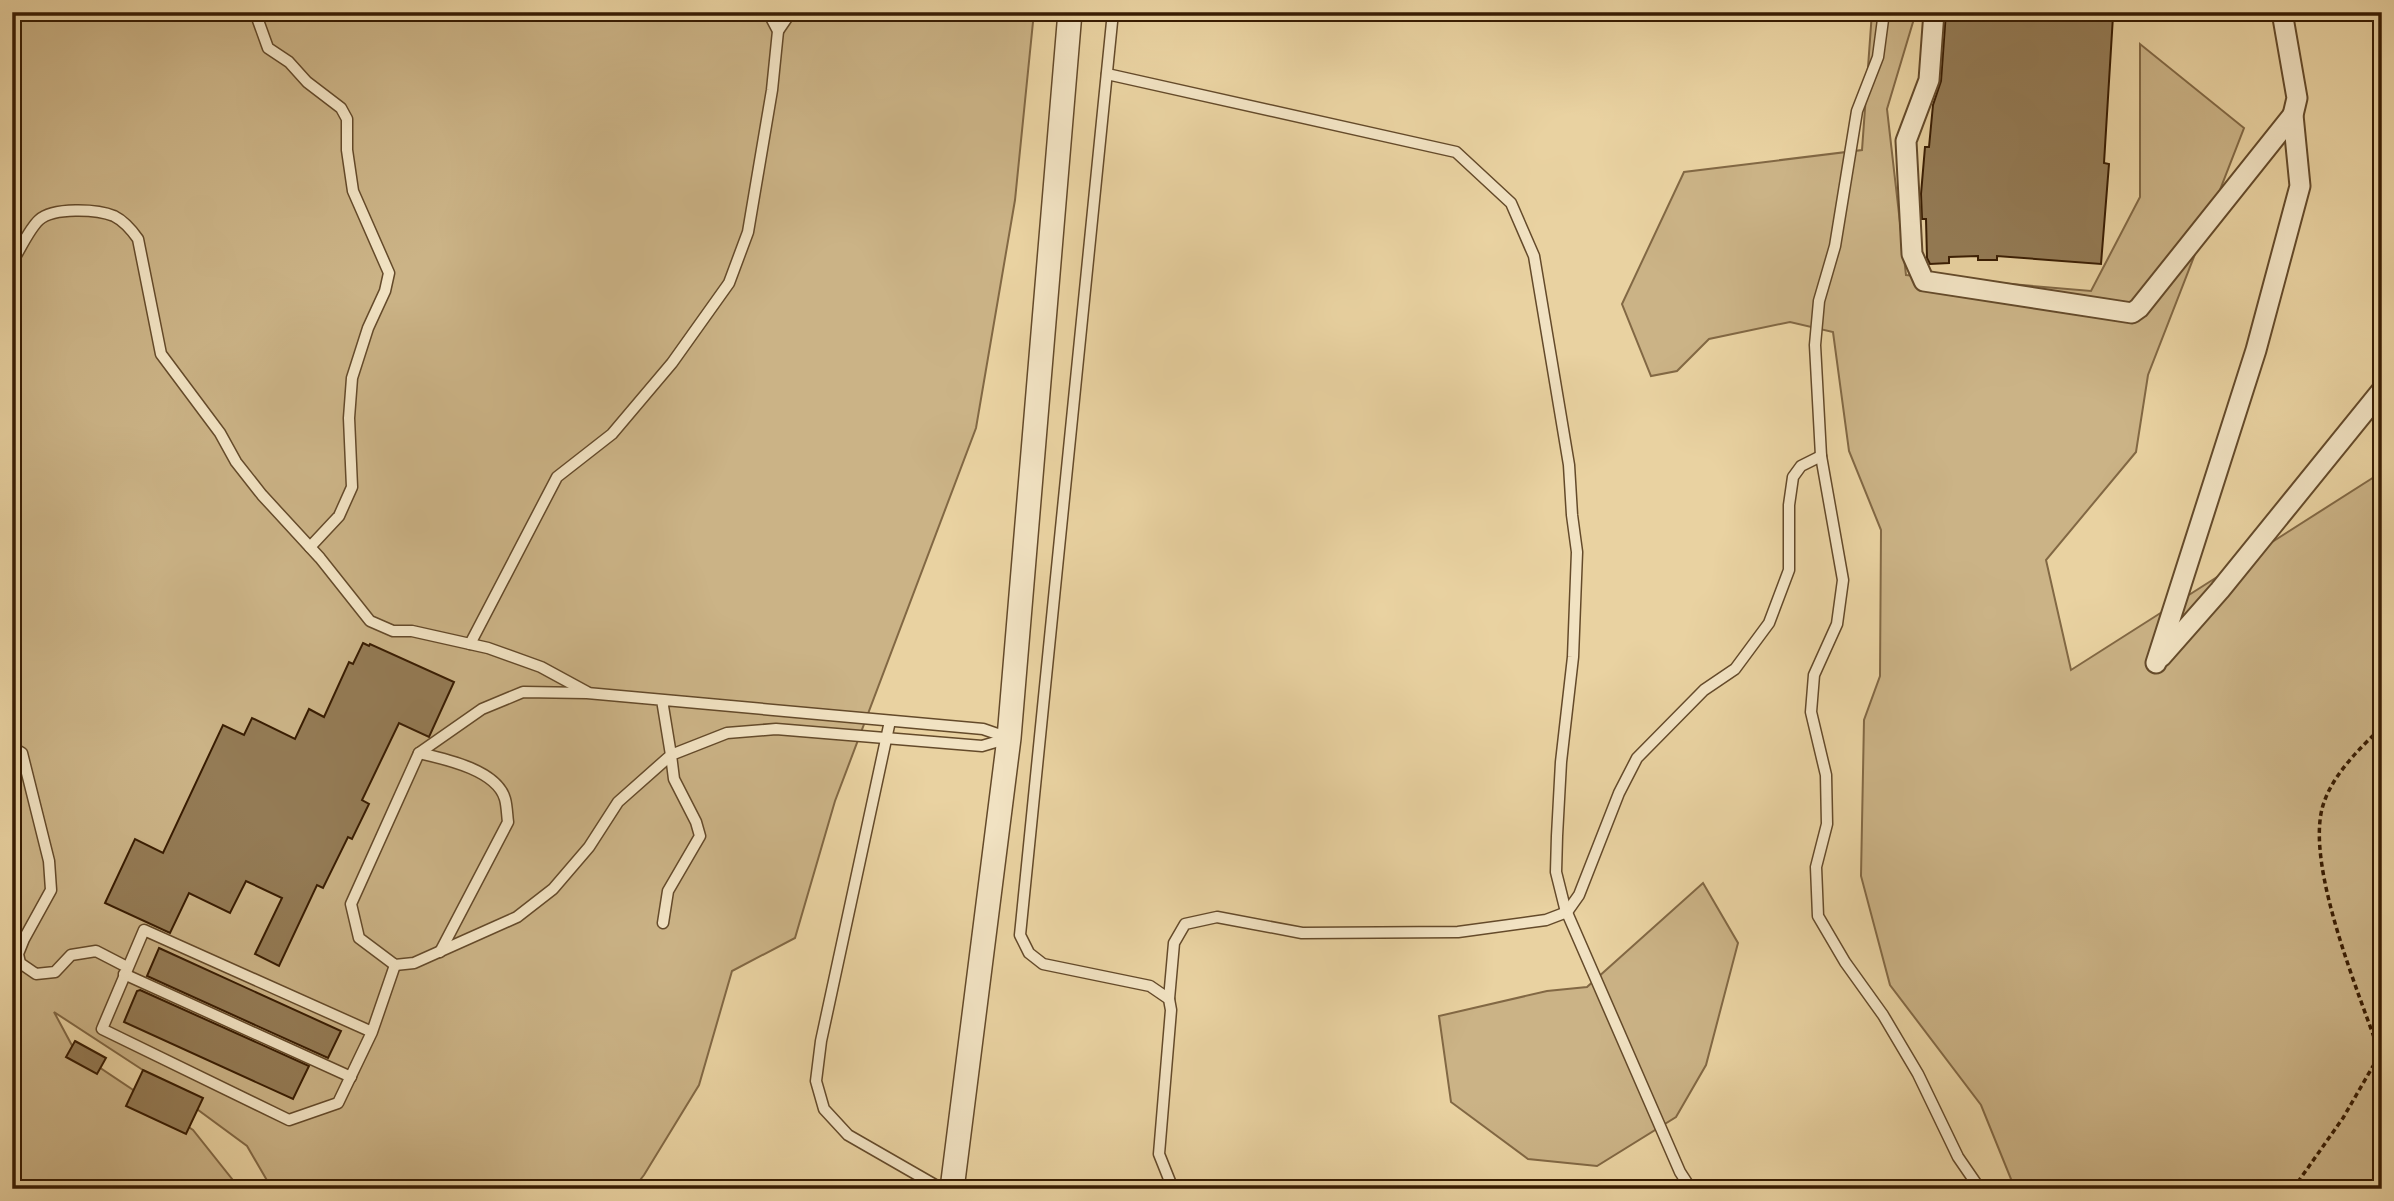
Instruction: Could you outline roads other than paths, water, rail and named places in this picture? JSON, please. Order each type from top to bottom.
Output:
[{"type":"street","points":[[952,1189],[1009,738],[1070,12]]},
{"type":"street","points":[[1934,12],[1929,80],[1906,141],[1912,254],[1924,281],[2132,313],[2140,308],[2293,115]]},
{"type":"street","points":[[2282,12],[2297,98],[2293,115],[2300,186],[2256,350],[2156,663],[2220,590],[2382,390]]},
{"type":"lane","points":[[255,12],[268,48],[289,62],[307,82],[341,108],[347,119],[347,150],[353,191],[390,274],[368,328],[352,378],[349,418],[352,487],[339,516],[310,547]]},
{"type":"lane","points":[[768,12],[778,31]]},
{"type":"lane","points":[[470,644],[557,477],[612,434],[672,363],[729,283],[748,232],[772,90],[778,31],[791,12]]},
{"type":"lane","points":[[1113,12],[1020,935],[1029,953],[1043,964],[1150,986],[1169,999]]},
{"type":"lane","points":[[1884,12],[1878,57],[1857,111],[1835,246],[1819,301],[1815,345],[1821,456],[1843,580],[1837,624],[1814,675],[1811,712],[1826,775],[1827,824],[1816,867],[1818,916],[1911,1062],[1958,1157],[1980,1189]]},
{"type":"lane","points":[[1107,74],[1457,152],[1511,203],[1534,256],[1569,465],[1577,552],[1573,657],[1561,762],[1556,872],[1567,912],[1680,1172],[1691,1189]]},
{"type":"lane","points":[[12,262],[40,219],[59,211],[85,211],[112,216],[129,226],[138,239],[161,354],[220,433],[236,462],[370,621],[393,631],[412,631],[470,644],[541,667],[587,693]]},
{"type":"lane","points":[[1172,1189],[1159,1154],[1174,943],[1185,924],[1217,917],[1302,933],[1458,932],[1546,919],[1567,912],[1579,895],[1619,793],[1637,758],[1704,690],[1735,669],[1769,623],[1789,570],[1789,505],[1793,477],[1801,466],[1821,456]]},
{"type":"lane","points":[[523,692],[587,693],[983,729],[1009,738],[982,746],[776,729],[727,733],[671,755],[618,802],[589,847],[553,889],[517,917],[414,963],[395,965],[359,938],[351,904],[419,753],[482,709],[523,692]]},
{"type":"lane","points":[[662,700],[674,779],[696,822],[699,836],[668,891],[663,923]]},
{"type":"lane","points":[[890,721],[821,1041],[816,1081],[824,1109],[848,1135],[942,1189]]},
{"type":"lane","points":[[12,747],[22,752],[49,861],[51,890],[24,939],[19,954],[20,962],[36,974],[55,972],[71,955],[96,951],[125,971],[351,1077]]},
{"type":"lane","points":[[419,753],[462,764],[496,783],[505,797],[508,822],[440,953]]},
{"type":"lane","points":[[372,1032],[144,930],[102,1029],[289,1120],[338,1103],[372,1032],[395,965]]}]
